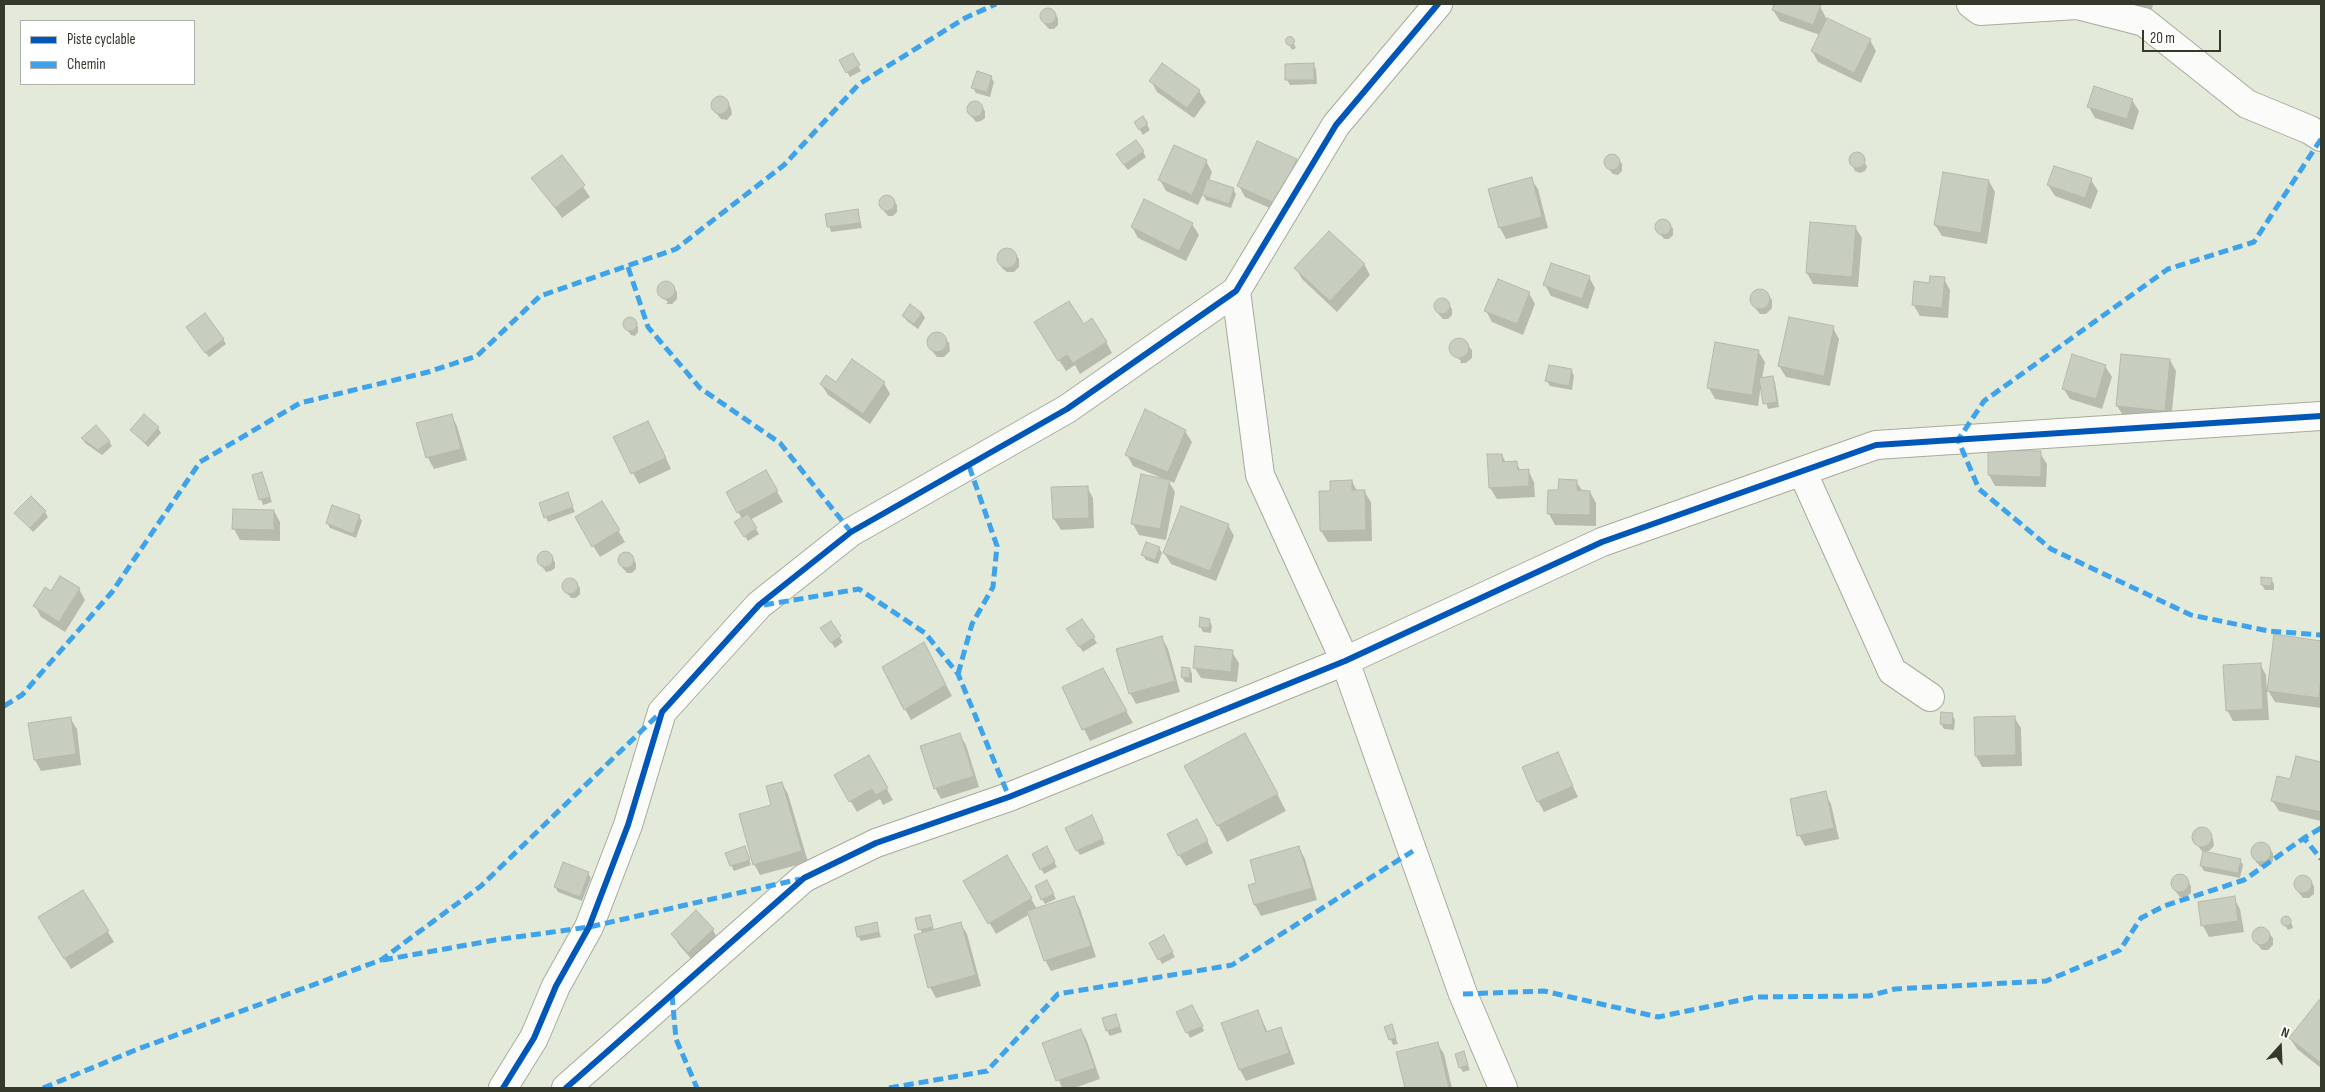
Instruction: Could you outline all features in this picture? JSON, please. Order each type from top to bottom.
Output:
[{"type":"street","points":[[503,1088],[534,1038],[556,986],[589,927],[628,825],[662,712],[752,612],[851,532],[1067,408],[1236,291],[1336,125],[1438,4]]},
{"type":"street","points":[[1970,4],[1980,11],[2077,5],[2144,22],[2247,104],[2310,130],[2321,137]]},
{"type":"street","points":[[1236,291],[1260,475],[1345,661],[1466,1002],[1503,1088]]},
{"type":"street","points":[[566,1088],[804,878],[876,843],[1009,797],[1345,661],[1602,542],[1876,445],[2321,416]]},
{"type":"street","points":[[1802,471],[1892,671],[1930,697]]},
{"type":"building","points":[[1774,4],[1821,5],[1813,25],[1772,10]]},
{"type":"building","points":[[1045,8],[1051,8],[1056,13],[1054,22],[1045,24],[1040,19],[1040,13]]},
{"type":"building","points":[[1827,18],[1871,39],[1854,73],[1811,51]]},
{"type":"building","points":[[1290,36],[1295,41],[1290,46],[1285,41]]},
{"type":"building","points":[[853,53],[860,65],[846,73],[839,60]]},
{"type":"building","points":[[1162,63],[1200,90],[1187,108],[1149,81]]},
{"type":"building","points":[[1314,63],[1314,80],[1285,80],[1285,64]]},
{"type":"building","points":[[977,71],[992,76],[987,92],[971,88]]},
{"type":"building","points":[[2094,86],[2133,99],[2127,119],[2087,107]]},
{"type":"building","points":[[716,96],[724,96],[729,101],[727,112],[716,114],[711,109],[711,101]]},
{"type":"building","points":[[972,101],[978,101],[983,106],[981,115],[972,117],[967,112],[967,106]]},
{"type":"building","points":[[1143,116],[1148,124],[1139,130],[1134,122]]},
{"type":"building","points":[[1136,140],[1144,151],[1124,165],[1116,154]]},
{"type":"building","points":[[1257,141],[1297,159],[1277,204],[1237,186]]},
{"type":"building","points":[[1174,145],[1207,160],[1192,195],[1158,180]]},
{"type":"building","points":[[1857,152],[1863,154],[1865,160],[1863,166],[1857,168],[1851,166],[1849,160],[1851,154]]},
{"type":"building","points":[[1612,154],[1618,156],[1620,162],[1618,168],[1612,170],[1606,168],[1604,162],[1606,156]]},
{"type":"building","points":[[562,155],[585,185],[555,208],[531,178]]},
{"type":"building","points":[[2054,166],[2092,178],[2085,198],[2047,185]]},
{"type":"building","points":[[1943,172],[1989,180],[1981,233],[1934,225]]},
{"type":"building","points":[[1532,177],[1542,217],[1499,228],[1488,189]]},
{"type":"building","points":[[1207,179],[1234,188],[1229,204],[1202,195]]},
{"type":"building","points":[[884,195],[890,195],[895,200],[893,209],[884,211],[879,206],[879,200]]},
{"type":"building","points":[[1144,199],[1193,223],[1179,251],[1131,227]]},
{"type":"building","points":[[858,209],[860,223],[827,227],[825,214]]},
{"type":"building","points":[[1663,219],[1669,221],[1671,227],[1669,233],[1663,235],[1657,233],[1655,227],[1657,221]]},
{"type":"building","points":[[1810,222],[1856,226],[1852,277],[1806,273]]},
{"type":"building","points":[[1329,231],[1365,264],[1330,301],[1294,268]]},
{"type":"building","points":[[1003,248],[1011,248],[1017,254],[1017,262],[1011,268],[1003,268],[997,262],[997,254]]},
{"type":"building","points":[[1551,263],[1590,276],[1582,299],[1543,285]]},
{"type":"building","points":[[1930,276],[1945,277],[1942,308],[1912,305],[1914,281],[1929,283]]},
{"type":"building","points":[[1498,279],[1530,292],[1517,324],[1484,311]]},
{"type":"building","points":[[662,281],[670,281],[675,286],[673,297],[662,299],[657,294],[657,286]]},
{"type":"building","points":[[1756,289],[1764,289],[1770,295],[1770,303],[1764,309],[1756,309],[1750,303],[1750,295]]},
{"type":"building","points":[[1439,298],[1445,298],[1450,303],[1448,312],[1439,314],[1434,309],[1434,303]]},
{"type":"building","points":[[1069,301],[1084,324],[1092,318],[1107,342],[1073,363],[1067,355],[1058,361],[1034,322]]},
{"type":"building","points":[[910,304],[922,313],[914,324],[902,316]]},
{"type":"building","points":[[205,313],[224,339],[205,353],[186,327]]},
{"type":"building","points":[[630,317],[635,319],[637,324],[635,329],[630,331],[625,329],[623,324],[625,319]]},
{"type":"building","points":[[1789,317],[1834,326],[1824,376],[1778,366]]},
{"type":"building","points":[[933,332],[941,332],[947,338],[947,346],[941,352],[933,352],[927,346],[927,338]]},
{"type":"building","points":[[1455,338],[1463,338],[1469,344],[1469,352],[1463,358],[1455,358],[1449,352],[1449,344]]},
{"type":"building","points":[[1715,342],[1759,350],[1752,395],[1707,388]]},
{"type":"building","points":[[2072,354],[2106,365],[2096,399],[2062,389]]},
{"type":"building","points":[[2121,354],[2170,359],[2165,411],[2116,406]]},
{"type":"building","points":[[852,359],[885,382],[863,414],[820,384],[826,375],[836,382]]},
{"type":"building","points":[[1549,365],[1572,369],[1569,386],[1545,381]]},
{"type":"building","points":[[1773,376],[1777,402],[1763,404],[1759,378]]},
{"type":"building","points":[[1145,409],[1186,430],[1168,472],[1125,455]]},
{"type":"building","points":[[144,414],[159,427],[145,443],[130,430]]},
{"type":"building","points":[[452,414],[461,449],[426,458],[416,423]]},
{"type":"building","points":[[648,421],[666,458],[631,474],[613,437]]},
{"type":"building","points":[[96,425],[110,441],[98,450],[81,438]]},
{"type":"building","points":[[1988,450],[2041,451],[2041,477],[1988,475]]},
{"type":"building","points":[[1487,454],[1502,454],[1503,462],[1517,461],[1518,470],[1529,469],[1529,486],[1489,488]]},
{"type":"building","points":[[766,470],[778,491],[737,513],[726,492]]},
{"type":"building","points":[[262,472],[270,497],[259,500],[252,475]]},
{"type":"building","points":[[1141,474],[1170,480],[1160,529],[1131,524]]},
{"type":"building","points":[[1559,479],[1577,480],[1577,490],[1590,491],[1590,515],[1547,514],[1548,490],[1558,490]]},
{"type":"building","points":[[1352,480],[1352,490],[1365,490],[1366,530],[1320,531],[1319,491],[1330,491],[1330,481]]},
{"type":"building","points":[[1088,486],[1089,518],[1053,519],[1051,487]]},
{"type":"building","points":[[568,492],[573,507],[544,518],[539,503]]},
{"type":"building","points":[[31,496],[46,511],[30,528],[14,513]]},
{"type":"building","points":[[602,501],[620,530],[592,547],[575,517]]},
{"type":"building","points":[[332,505],[360,515],[353,534],[326,523]]},
{"type":"building","points":[[1181,506],[1229,524],[1210,571],[1163,553]]},
{"type":"building","points":[[233,509],[274,510],[274,530],[232,529]]},
{"type":"building","points":[[748,514],[757,528],[744,537],[734,522]]},
{"type":"building","points":[[1146,542],[1160,547],[1155,560],[1141,555]]},
{"type":"building","points":[[545,551],[551,553],[553,559],[551,565],[545,567],[539,565],[537,559],[539,553]]},
{"type":"building","points":[[626,552],[632,554],[634,560],[632,566],[626,568],[620,566],[618,560],[620,554]]},
{"type":"building","points":[[60,576],[80,588],[59,622],[33,606],[45,587],[51,591]]},
{"type":"building","points":[[2261,577],[2272,578],[2271,586],[2261,585]]},
{"type":"building","points":[[570,578],[576,580],[578,586],[576,592],[570,594],[564,592],[562,586],[564,580]]},
{"type":"building","points":[[1200,617],[1210,619],[1209,628],[1199,627]]},
{"type":"building","points":[[1082,619],[1095,637],[1079,647],[1066,629]]},
{"type":"building","points":[[831,621],[841,636],[831,643],[820,628]]},
{"type":"building","points":[[2274,634],[2321,641],[2319,698],[2267,691]]},
{"type":"building","points":[[1162,636],[1175,681],[1129,694],[1116,649]]},
{"type":"building","points":[[924,642],[946,685],[904,710],[882,667]]},
{"type":"building","points":[[1195,646],[1233,650],[1231,672],[1193,668]]},
{"type":"building","points":[[2261,663],[2263,709],[2226,711],[2223,665]]},
{"type":"building","points":[[1182,667],[1190,668],[1189,678],[1181,677]]},
{"type":"building","points":[[1103,668],[1127,711],[1082,730],[1062,687]]},
{"type":"building","points":[[1941,712],[1953,713],[1952,725],[1940,724]]},
{"type":"building","points":[[2015,716],[2016,755],[1975,756],[1974,717]]},
{"type":"building","points":[[71,717],[76,754],[34,760],[28,723]]},
{"type":"building","points":[[960,733],[974,776],[934,789],[920,746]]},
{"type":"building","points":[[1245,733],[1278,794],[1217,826],[1184,766]]},
{"type":"building","points":[[1558,752],[1573,786],[1537,802],[1522,767]]},
{"type":"building","points":[[869,755],[888,788],[876,795],[872,789],[849,802],[834,775]]},
{"type":"building","points":[[2296,756],[2321,762],[2321,812],[2271,801],[2277,776],[2290,779]]},
{"type":"building","points":[[782,782],[802,851],[753,865],[739,814],[771,805],[766,786]]},
{"type":"building","points":[[1826,791],[1834,828],[1797,836],[1790,799]]},
{"type":"building","points":[[1092,815],[1103,839],[1076,851],[1065,828]]},
{"type":"building","points":[[1197,819],[1208,841],[1178,856],[1167,834]]},
{"type":"building","points":[[2202,827],[2209,830],[2212,837],[2209,844],[2202,847],[2195,844],[2192,837],[2195,830]]},
{"type":"building","points":[[2261,842],[2268,845],[2271,852],[2268,859],[2261,862],[2254,859],[2251,852],[2254,845]]},
{"type":"building","points":[[745,846],[750,860],[730,866],[725,853]]},
{"type":"building","points":[[1047,846],[1055,862],[1040,870],[1032,854]]},
{"type":"building","points":[[1299,846],[1312,888],[1254,905],[1248,885],[1256,883],[1250,860]]},
{"type":"building","points":[[2203,851],[2241,859],[2238,873],[2200,866]]},
{"type":"building","points":[[1007,855],[1032,898],[988,924],[963,881]]},
{"type":"building","points":[[563,862],[589,872],[580,897],[554,887]]},
{"type":"building","points":[[2176,874],[2184,874],[2189,879],[2187,890],[2176,892],[2171,887],[2171,879]]},
{"type":"building","points":[[2299,875],[2307,875],[2312,880],[2310,891],[2299,893],[2294,888],[2294,880]]},
{"type":"building","points":[[1047,880],[1054,894],[1041,900],[1035,886]]},
{"type":"building","points":[[83,890],[109,931],[64,959],[38,917]]},
{"type":"building","points":[[1074,896],[1091,946],[1044,961],[1027,911]]},
{"type":"building","points":[[2235,896],[2238,921],[2201,926],[2198,902]]},
{"type":"building","points":[[696,910],[714,929],[688,953],[671,934]]},
{"type":"building","points":[[930,915],[933,927],[918,930],[915,918]]},
{"type":"building","points":[[2284,916],[2288,916],[2291,921],[2290,925],[2284,926],[2281,923],[2281,919]]},
{"type":"building","points":[[877,922],[879,932],[857,937],[855,927]]},
{"type":"building","points":[[961,922],[976,975],[928,988],[914,935]]},
{"type":"building","points":[[2257,927],[2265,927],[2270,932],[2268,943],[2257,945],[2252,940],[2252,932]]},
{"type":"building","points":[[1164,935],[1173,952],[1158,960],[1149,943]]},
{"type":"building","points":[[2319,1000],[2321,1001],[2321,1063],[2289,1038]]},
{"type":"building","points":[[1192,1005],[1203,1026],[1186,1033],[1176,1012]]},
{"type":"building","points":[[1258,1010],[1266,1032],[1281,1027],[1289,1053],[1239,1070],[1221,1023]]},
{"type":"building","points":[[1116,1014],[1120,1027],[1106,1031],[1102,1018]]},
{"type":"building","points":[[1392,1024],[1396,1038],[1389,1040],[1384,1027]]},
{"type":"building","points":[[1081,1029],[1095,1068],[1056,1081],[1042,1043]]},
{"type":"building","points":[[1438,1042],[1449,1088],[1405,1088],[1396,1052]]},
{"type":"building","points":[[1464,1051],[1468,1065],[1459,1068],[1455,1054]]},
{"type":"marked path","points":[[4,706],[22,695],[112,592],[200,462],[300,403],[428,372],[477,356],[540,296],[676,249],[784,165],[859,84],[965,18],[996,4]]},
{"type":"marked path","points":[[2321,139],[2254,242],[2168,269],[1984,401],[1958,440],[1979,489],[2051,549],[2191,615],[2269,631],[2321,635]]},
{"type":"marked path","points":[[628,267],[648,327],[700,388],[780,443],[851,532]]},
{"type":"marked path","points":[[958,674],[972,624],[993,587],[997,546],[969,466]]},
{"type":"marked path","points":[[764,605],[859,589],[925,633],[958,674],[1009,797]]},
{"type":"marked path","points":[[43,1088],[138,1049],[381,960],[481,886],[660,713]]},
{"type":"marked path","points":[[2321,828],[2304,838],[2321,859]]},
{"type":"marked path","points":[[1463,994],[1544,991],[1658,1017],[1755,997],[1869,996],[1895,989],[2046,981],[2120,950],[2141,918],[2164,906],[2244,880],[2304,838]]},
{"type":"marked path","points":[[889,1088],[987,1071],[1058,994],[1232,965],[1413,851]]},
{"type":"marked path","points":[[383,960],[495,940],[589,927],[800,879]]},
{"type":"marked path","points":[[672,995],[676,1039],[697,1088]]},
{"type":"cycle path","points":[[503,1088],[534,1038],[556,986],[589,927],[628,825],[662,712],[759,605],[851,532],[1067,409],[1236,291],[1336,125],[1438,4]]},
{"type":"cycle path","points":[[566,1088],[804,878],[876,843],[1009,797],[1345,661],[1602,542],[1876,445],[2321,416]]}]
